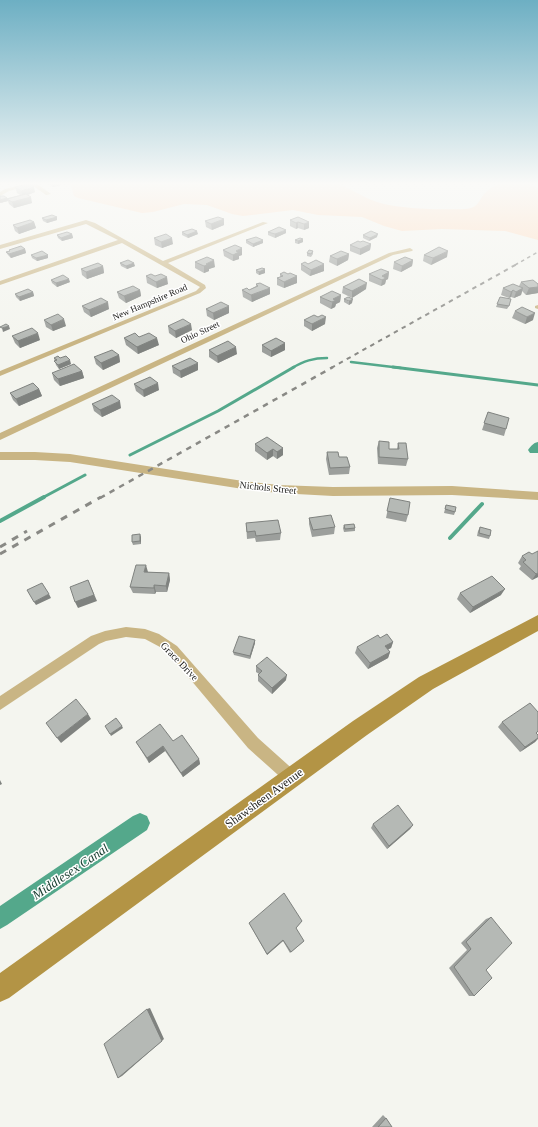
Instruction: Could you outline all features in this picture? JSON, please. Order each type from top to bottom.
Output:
[{"type":"main road","name":"Shawsheen Avenue","points":[[0,989],[360,728],[426,683],[538,622]]},
{"type":"street","name":"New Hampshire Road","points":[[0,247],[39,236]]},
{"type":"street","name":"New Hampshire Road","points":[[0,374],[191,295],[203,288],[201,284],[112,236]]},
{"type":"street","points":[[163,263],[233,236]]},
{"type":"street","points":[[0,282],[122,241]]},
{"type":"street","name":"Ohio Street","points":[[0,437],[391,254],[410,250]]},
{"type":"street","name":"Nichols Street","points":[[0,456],[61,457],[278,489],[322,492],[450,490],[538,496]]},
{"type":"street","name":"Grace Drive","points":[[0,704],[95,640],[105,636],[127,632],[148,634],[162,641],[173,650],[253,743],[292,778]]},
{"type":"shaded area","points":[[522,236],[538,236],[538,240]]},
{"type":"building","points":[[58,236],[68,236],[61,238]]},
{"type":"building","points":[[168,236],[172,238],[161,242],[154,238]]},
{"type":"building","points":[[364,236],[375,236],[370,238]]},
{"type":"building","points":[[256,237],[263,240],[253,244],[246,240]]},
{"type":"building","points":[[300,238],[303,239],[298,241],[295,240]]},
{"type":"building","points":[[358,241],[371,244],[360,249],[350,245]]},
{"type":"building","points":[[235,245],[242,248],[236,251],[239,252],[233,255],[223,250]]},
{"type":"building","points":[[21,246],[25,249],[9,254],[6,252],[10,251],[9,250]]},
{"type":"building","points":[[439,247],[448,251],[433,258],[424,255]]},
{"type":"building","points":[[309,250],[313,251],[311,254],[307,253]]},
{"type":"building","points":[[42,251],[48,255],[36,258],[31,255]]},
{"type":"building","points":[[341,251],[349,254],[337,259],[330,256]]},
{"type":"building","points":[[207,257],[214,260],[206,264],[208,265],[204,266],[195,262]]},
{"type":"building","points":[[405,257],[413,260],[402,266],[394,262]]},
{"type":"building","points":[[128,260],[134,263],[126,266],[120,263]]},
{"type":"building","points":[[316,260],[324,264],[311,270],[301,264],[305,262],[308,264]]},
{"type":"building","points":[[98,263],[103,266],[86,272],[81,269]]},
{"type":"building","points":[[262,268],[265,269],[259,272],[256,270]]},
{"type":"building","points":[[381,269],[389,272],[382,276],[386,278],[382,280],[369,274]]},
{"type":"building","points":[[284,272],[297,276],[284,282],[277,278],[283,276],[280,274]]},
{"type":"building","points":[[151,274],[155,276],[161,274],[167,277],[156,282],[146,276]]},
{"type":"building","points":[[63,275],[69,279],[56,283],[51,280]]},
{"type":"building","points":[[359,279],[367,283],[352,291],[343,287]]},
{"type":"building","points":[[533,280],[538,284],[538,287],[529,288],[521,282]]},
{"type":"building","points":[[260,283],[270,288],[251,295],[242,290],[247,288],[249,290],[258,286],[256,284]]},
{"type":"building","points":[[513,284],[523,288],[516,292],[513,290],[511,292],[503,288]]},
{"type":"building","points":[[133,286],[140,290],[124,296],[117,292]]},
{"type":"building","points":[[28,289],[33,292],[19,297],[15,294]]},
{"type":"building","points":[[332,291],[341,295],[333,299],[336,300],[332,302],[320,297]]},
{"type":"building","points":[[348,297],[353,299],[349,301],[344,299]]},
{"type":"building","points":[[500,297],[511,299],[509,306],[497,304]]},
{"type":"building","points":[[101,298],[108,302],[89,310],[82,306]]},
{"type":"building","points":[[221,302],[229,306],[213,313],[206,309]]},
{"type":"building","points":[[522,307],[535,313],[527,317],[515,311]]},
{"type":"building","points":[[58,314],[64,319],[51,325],[44,320]]},
{"type":"building","points":[[314,315],[318,317],[322,315],[326,317],[312,324],[304,320]]},
{"type":"building","points":[[183,319],[191,324],[175,331],[168,326]]},
{"type":"building","points":[[6,324],[9,326],[2,328],[0,327]]},
{"type":"building","points":[[32,328],[38,333],[18,341],[12,336]]},
{"type":"building","points":[[135,333],[139,337],[149,333],[157,338],[137,347],[124,338]]},
{"type":"building","points":[[276,338],[285,343],[271,351],[262,345]]},
{"type":"building","points":[[228,341],[236,347],[217,356],[209,350]]},
{"type":"building","points":[[112,350],[119,355],[101,363],[94,357]]},
{"type":"building","points":[[58,356],[60,358],[66,356],[70,360],[58,365],[54,361],[57,360],[54,358]]},
{"type":"building","points":[[190,358],[198,363],[180,371],[172,366]]},
{"type":"building","points":[[74,364],[82,371],[58,379],[52,373]]},
{"type":"building","points":[[150,377],[158,383],[143,390],[134,384]]},
{"type":"building","points":[[33,383],[39,389],[16,399],[10,393]]},
{"type":"building","points":[[112,395],[120,401],[100,410],[92,404]]},
{"type":"building","points":[[488,412],[509,418],[506,429],[484,423]]},
{"type":"building","points":[[267,437],[283,448],[277,452],[273,449],[267,453],[255,444]]},
{"type":"building","points":[[379,441],[389,442],[389,449],[399,449],[398,443],[406,443],[408,459],[379,457]]},
{"type":"building","points":[[327,452],[338,452],[339,457],[347,457],[350,467],[330,468]]},
{"type":"building","points":[[390,498],[410,502],[408,515],[387,511]]},
{"type":"building","points":[[446,505],[456,507],[455,512],[445,509]]},
{"type":"building","points":[[331,515],[335,527],[313,530],[309,518]]},
{"type":"building","points":[[278,520],[281,533],[256,536],[255,531],[247,532],[246,523]]},
{"type":"building","points":[[354,524],[355,528],[345,529],[344,525]]},
{"type":"building","points":[[480,527],[491,530],[490,536],[479,533]]},
{"type":"building","points":[[140,534],[140,541],[132,542],[132,535]]},
{"type":"building","points":[[538,551],[538,573],[536,574],[523,562],[526,560],[522,556],[529,552],[532,554]]},
{"type":"building","points":[[136,565],[146,565],[144,572],[169,573],[166,586],[154,585],[154,588],[130,587]]},
{"type":"building","points":[[492,576],[505,589],[473,607],[460,593]]},
{"type":"building","points":[[88,580],[94,595],[75,602],[70,587]]},
{"type":"building","points":[[42,583],[49,594],[34,602],[27,590]]},
{"type":"building","points":[[387,634],[393,642],[385,646],[390,652],[370,663],[357,647],[378,635],[380,638]]},
{"type":"building","points":[[239,636],[255,640],[250,656],[233,652]]},
{"type":"building","points":[[267,657],[287,675],[272,688],[258,675],[262,671],[256,666]]},
{"type":"building","points":[[76,699],[88,714],[57,738],[46,723]]},
{"type":"building","points":[[530,703],[538,712],[538,731],[536,733],[538,738],[525,747],[502,722]]},
{"type":"building","points":[[116,718],[122,726],[110,734],[105,726]]},
{"type":"building","points":[[160,724],[173,741],[182,735],[199,759],[181,773],[163,746],[147,758],[136,742]]},
{"type":"building","points":[[398,805],[413,825],[389,846],[373,824]]},
{"type":"building","points":[[284,893],[302,921],[296,928],[304,941],[291,952],[283,940],[267,954],[249,923]]},
{"type":"building","points":[[491,917],[512,943],[486,970],[492,978],[474,996],[454,967],[471,949],[466,942]]},
{"type":"building","points":[[147,1009],[162,1041],[118,1078],[104,1044]]},
{"type":"building","points":[[386,1118],[392,1127],[378,1127]]},
{"type":"waterway","points":[[292,368],[309,360],[327,358]]},
{"type":"waterway","points":[[351,362],[401,368]]},
{"type":"waterway","points":[[130,455],[218,411],[294,367]]},
{"type":"waterway","points":[[393,367],[538,385]]},
{"type":"waterway","name":"Middlesex Canal","points":[[534,450],[538,446]]},
{"type":"waterway","points":[[42,498],[85,475]]},
{"type":"waterway","points":[[0,521],[44,497]]},
{"type":"waterway","name":"Middlesex Canal","points":[[450,538],[482,504]]},
{"type":"waterway","name":"Middlesex Canal","points":[[0,918],[140,823]]},
{"type":"railway","points":[[515,265],[538,252]]},
{"type":"railway","points":[[331,368],[517,264]]},
{"type":"railway","points":[[100,498],[333,367]]},
{"type":"railway","points":[[0,554],[101,497]]},
{"type":"railway","points":[[0,547],[27,531]]}]
